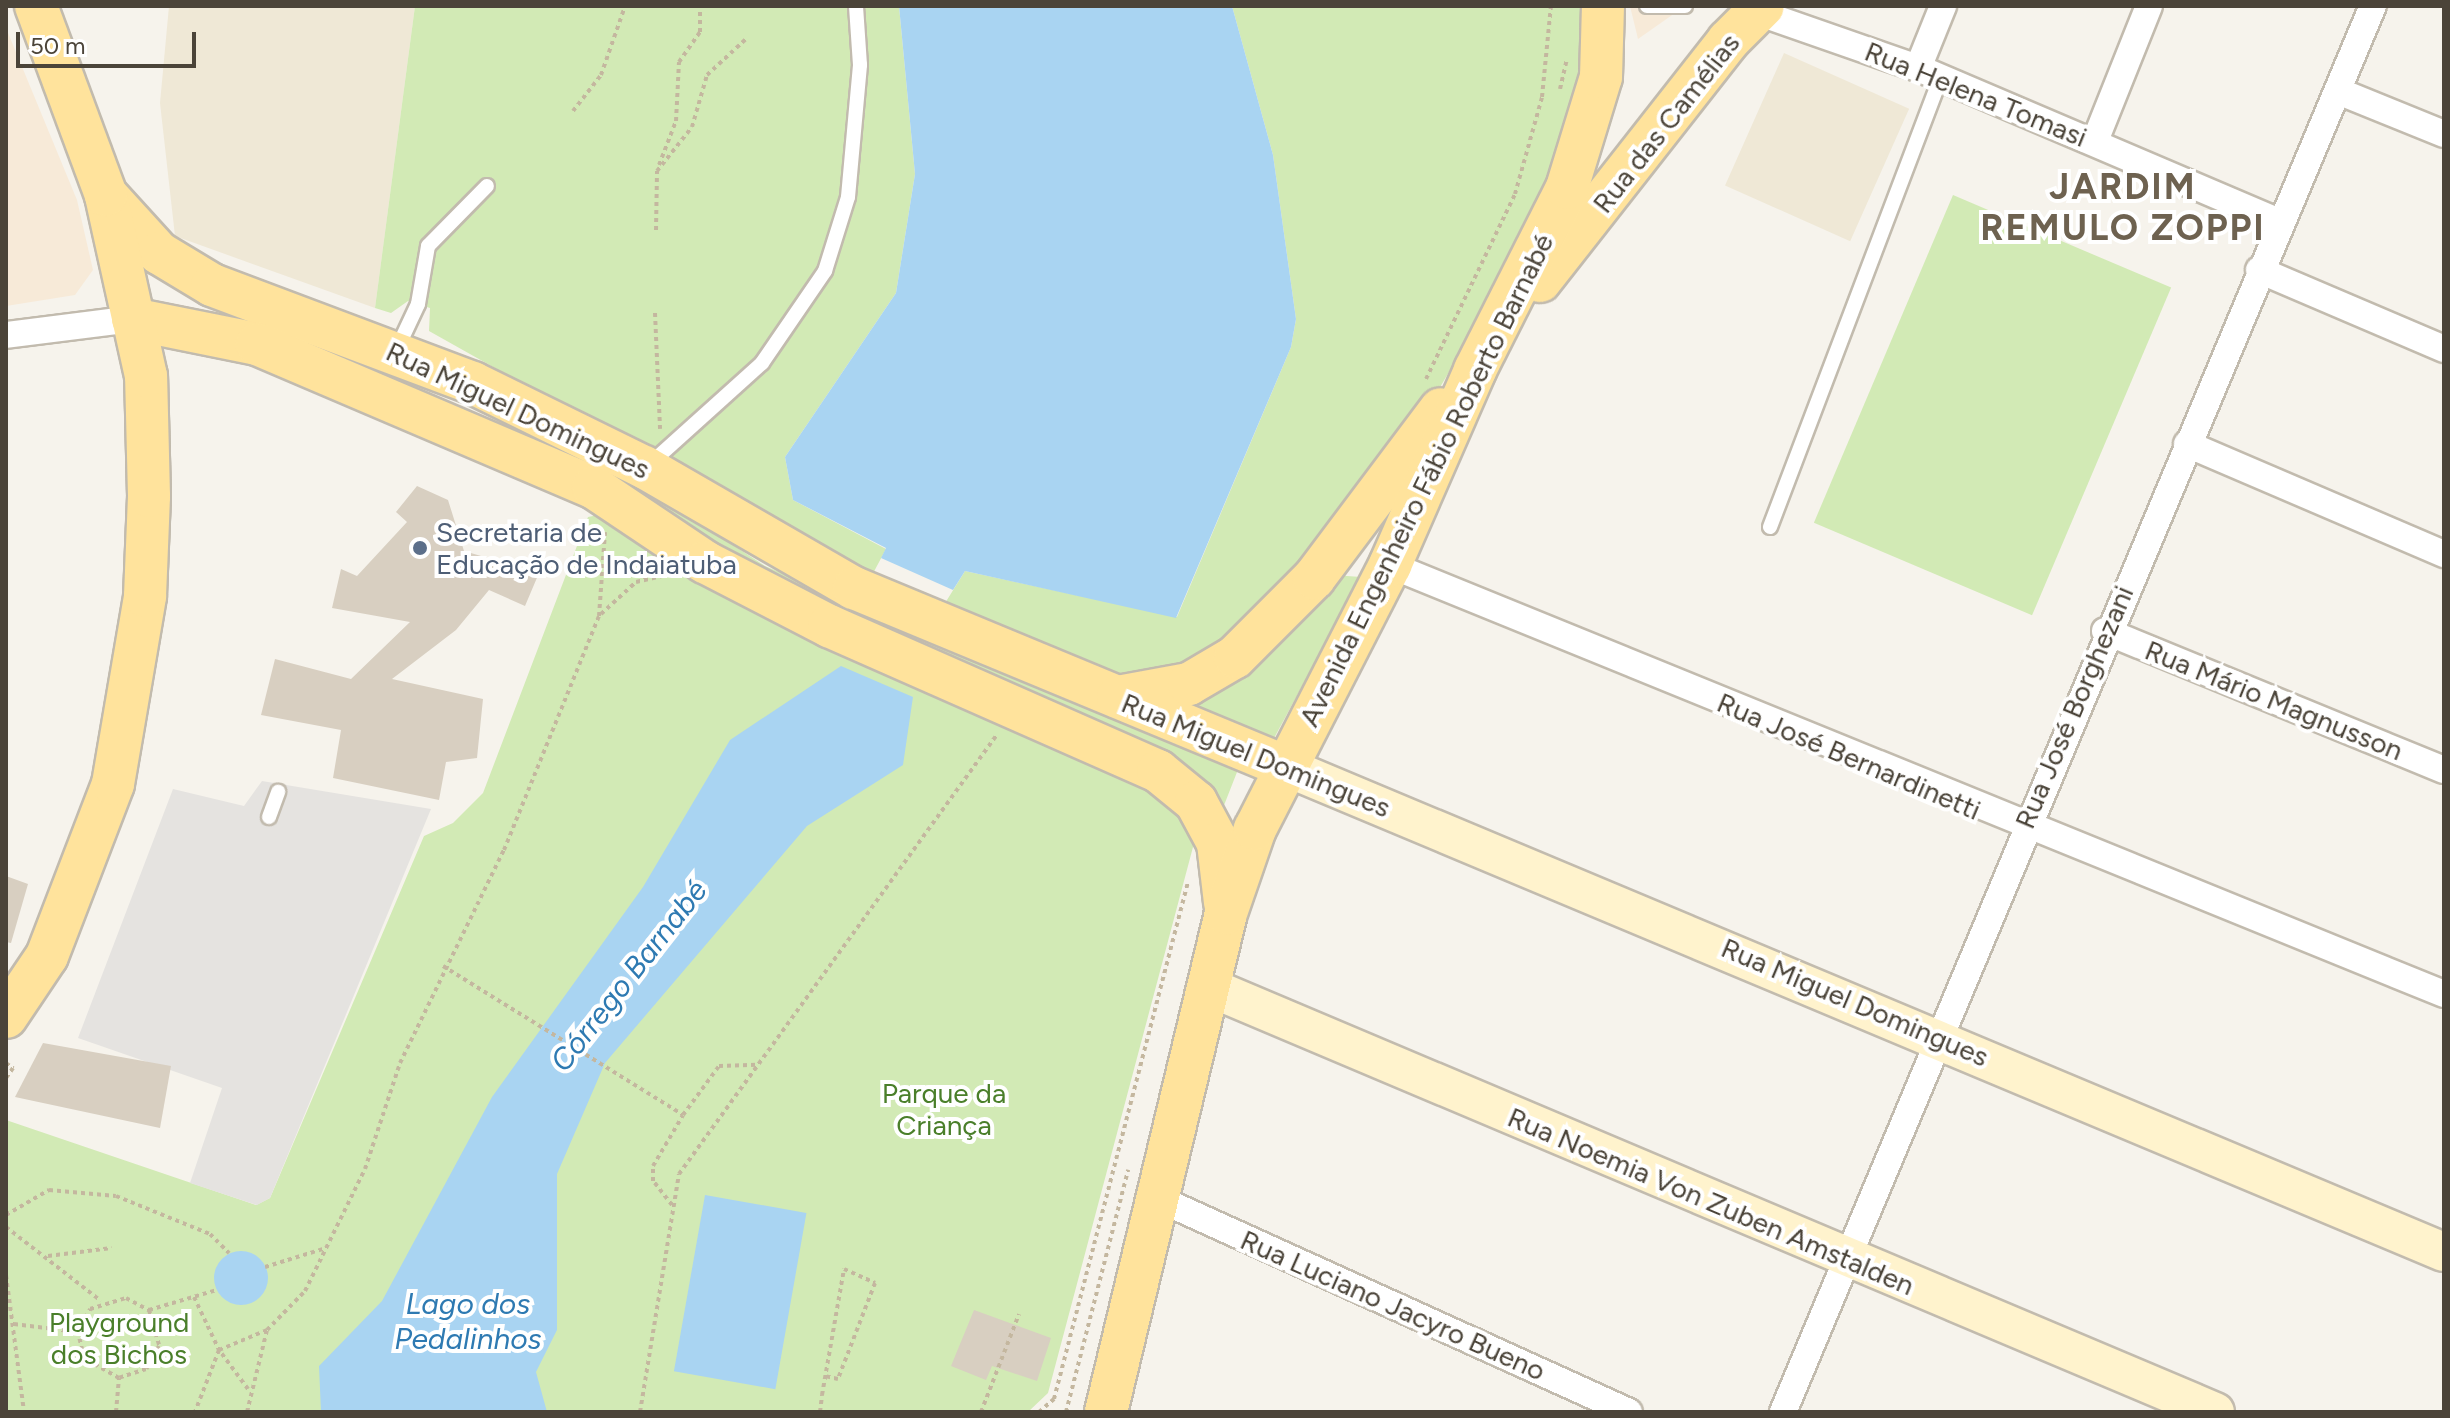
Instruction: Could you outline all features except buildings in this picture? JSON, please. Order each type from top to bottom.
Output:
[{"type":"main road","points":[[7,1012],[47,956],[97,840],[124,728],[145,596],[149,496],[146,376],[106,195],[36,6]]},
{"type":"main road","name":"Avenida Engenheiro Fábio Roberto Barnabé","points":[[1107,1412],[1226,913],[1286,767],[1390,565],[1475,370],[1493,306],[1572,174],[1601,77],[1603,6]]},
{"type":"main road","name":"Rua das Camélias","points":[[1493,306],[1760,9]]},
{"type":"main road","name":"Rua Miguel Domingues","points":[[106,195],[185,271],[396,351],[644,467],[854,588],[1942,1037],[2444,1252]]},
{"type":"main road","name":"Rua Miguel Domingues","points":[[133,319],[257,344],[358,384],[593,487],[705,562],[1168,778],[1196,802],[1218,843],[1226,913]]},
{"type":"main road","points":[[1117,697],[1189,684],[1235,657],[1280,618],[1475,370]]},
{"type":"main road","name":"Rua Noemia Von Zuben Amstalden","points":[[1209,987],[1846,1259],[2215,1412]]},
{"type":"street","points":[[1930,73],[1943,6]]},
{"type":"street","points":[[2095,141],[2149,6]]},
{"type":"street","name":"Rua José Borghezani","points":[[1783,1412],[1942,1037],[2023,828],[2105,631],[2373,6]]},
{"type":"street","name":"Rua Helena Tomasi","points":[[1760,9],[1930,73],[2279,222]]},
{"type":"street","points":[[2338,91],[2444,134]]},
{"type":"street","points":[[2259,270],[2444,349]]},
{"type":"street","name":"Rua Miguel Domingues","points":[[6,335],[133,319]]},
{"type":"street","points":[[2187,444],[2444,554]]},
{"type":"street","name":"Rua José Bernardinetti","points":[[1390,565],[2023,828],[2444,994]]},
{"type":"street","name":"Rua Mário Magnusson","points":[[2105,631],[2444,770]]},
{"type":"street","name":"Rua Luciano Jacyro Bueno","points":[[1157,1198],[1629,1412]]},
{"type":"lane","points":[[644,467],[677,447],[762,363],[825,271],[848,197],[860,65],[856,6]]},
{"type":"lane","points":[[1647,6],[1685,6]]},
{"type":"lane","points":[[1770,527],[1930,73]]},
{"type":"lane","points":[[396,351],[418,304],[428,246],[487,186]]},
{"type":"lane","points":[[269,817],[278,792]]},
{"type":"path","points":[[573,111],[601,75],[625,6]]},
{"type":"path","points":[[656,230],[657,171],[676,121],[679,62],[700,32],[700,6]]},
{"type":"path","points":[[1493,306],[1461,320],[1528,149],[1551,6]]},
{"type":"path","points":[[657,171],[692,127],[707,75],[748,37]]},
{"type":"path","points":[[1558,101],[1568,49]]},
{"type":"path","points":[[644,467],[661,427],[654,409],[655,313]]},
{"type":"path","points":[[195,1412],[219,1350],[267,1330],[305,1291],[365,1169],[443,966],[504,850],[599,616],[604,520]]},
{"type":"path","points":[[599,616],[636,582],[705,562]]},
{"type":"path","points":[[640,1412],[679,1174],[1016,709]]},
{"type":"path","points":[[1039,1412],[1054,1399],[1192,867],[1218,843]]},
{"type":"path","points":[[443,966],[683,1115]]},
{"type":"path","points":[[6,1063],[13,1068],[6,1078]]},
{"type":"path","points":[[672,1205],[653,1181],[653,1166],[683,1115],[719,1066],[757,1065]]},
{"type":"path","points":[[6,1215],[49,1190],[116,1196],[210,1234],[229,1253]]},
{"type":"path","points":[[6,1227],[48,1256],[101,1301]]},
{"type":"path","points":[[48,1256],[112,1248]]},
{"type":"path","points":[[265,1267],[323,1249]]},
{"type":"path","points":[[820,1412],[825,1376],[830,1345],[844,1269],[875,1283],[838,1379],[825,1376]]},
{"type":"path","points":[[6,1275],[24,1412]]},
{"type":"path","points":[[149,1310],[217,1290]]},
{"type":"path","points":[[194,1297],[219,1350],[248,1389]]},
{"type":"path","points":[[126,1298],[149,1310],[160,1333],[154,1358],[119,1378],[84,1358],[78,1332],[101,1301],[126,1298]]},
{"type":"path","points":[[981,1412],[1019,1314]]},
{"type":"path","points":[[14,1324],[78,1332]]},
{"type":"path","points":[[247,1412],[248,1389],[267,1330]]},
{"type":"path","points":[[116,1412],[119,1378]]},
{"type":"shaded area","points":[[169,6],[415,6],[375,308],[175,236],[160,103]]},
{"type":"shaded area","points":[[1630,6],[1685,6],[1638,39]]},
{"type":"shaded area","points":[[6,28],[77,200],[93,270],[75,295],[6,306]]},
{"type":"shaded area","points":[[1784,53],[1909,109],[1850,241],[1725,185]]},
{"type":"shaded area","points":[[262,781],[431,809],[270,1198],[257,1205],[190,1183],[222,1088],[78,1038],[173,789],[244,806]]},
{"type":"green space","points":[[415,6],[899,6],[915,174],[896,293],[785,457],[793,500],[886,549],[870,579],[429,331],[430,308],[408,301],[391,313],[375,308]]},
{"type":"green space","points":[[1232,6],[1580,6],[1584,41],[1567,132],[1538,220],[1439,389],[1298,572],[1211,653],[1163,678],[1131,683],[942,608],[965,571],[1177,617],[1291,347],[1296,319],[1273,155]]},
{"type":"green space","points":[[1953,195],[2171,288],[2032,615],[1814,523]]},
{"type":"green space","points":[[618,482],[647,489],[765,566],[1239,767],[1221,813],[752,575]]},
{"type":"green space","points":[[608,513],[1161,789],[1197,832],[1048,1393],[1028,1412],[6,1412],[6,1120],[256,1205],[270,1198],[424,836],[453,823],[483,793],[588,517]]},
{"type":"green space","points":[[1333,575],[1361,577],[1273,740],[1185,706]]},
{"type":"water","points":[[899,6],[1232,6],[1273,155],[1296,319],[1291,347],[1176,618],[965,571],[953,590],[881,558],[886,548],[793,500],[785,457],[896,293],[915,174]]},
{"type":"water","name":"Lago dos Pedalinhos","points":[[841,666],[913,697],[903,765],[807,826],[605,1063],[557,1174],[557,1330],[536,1372],[547,1412],[321,1412],[319,1366],[382,1301],[492,1097],[643,887],[730,740]]},
{"type":"water","points":[[705,1195],[806,1213],[775,1389],[674,1371]]},
{"type":"water","points":[[241,1251],[260,1259],[268,1278],[260,1297],[241,1305],[222,1297],[214,1278],[222,1259]]},
{"type":"place","name":"Secretaria de Educação de Indaiatuba","points":[[420,548]]},
{"type":"district","name":"JARDIM REMULO ZOPPI","points":[[2123,206]]},
{"type":"water label","name":"Córrego Barnabé","points":[[629,976]]},
{"type":"park label","name":"Parque da Criança","points":[[944,1109]]},
{"type":"park label","name":"Playground dos Bichos","points":[[119,1338]]}]
